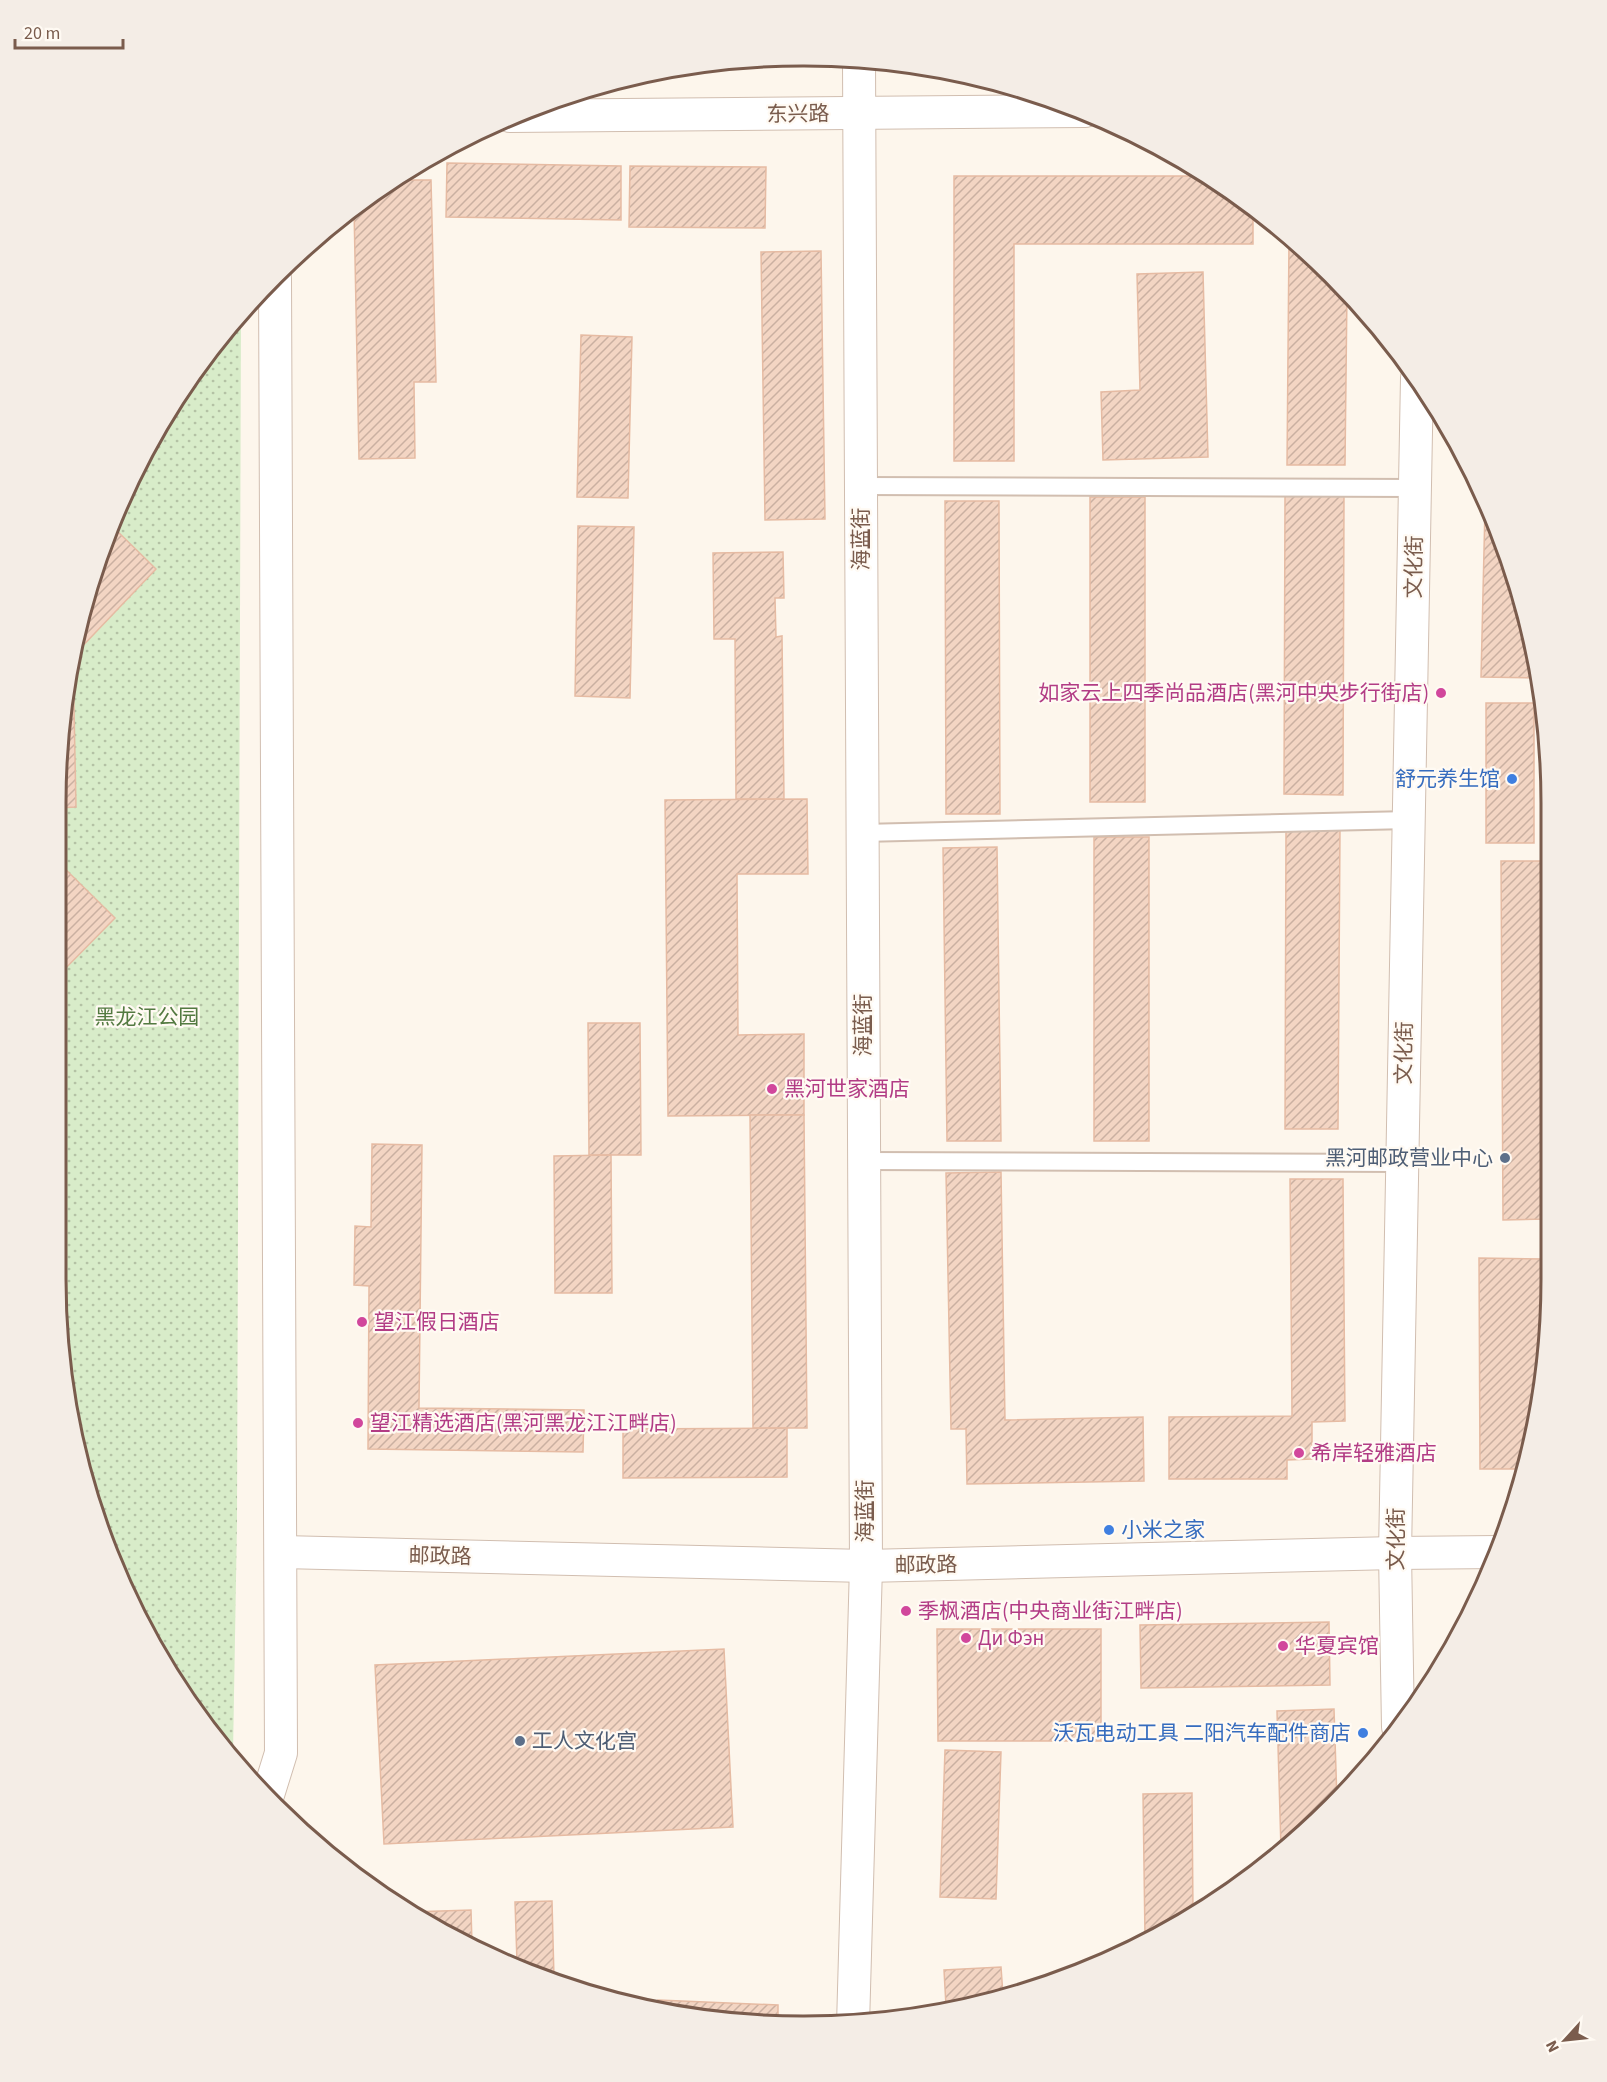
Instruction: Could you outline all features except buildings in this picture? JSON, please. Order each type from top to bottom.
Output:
[{"type":"street","name":"海蓝街","points":[[853,2014],[866,1566],[859,69]]},
{"type":"street","name":"东兴路","points":[[538,116],[1058,111]]},
{"type":"street","points":[[270,1788],[282,1753],[275,289]]},
{"type":"street","name":"文化街","points":[[1398,1715],[1395,1552],[1417,394]]},
{"type":"street","name":"邮政路","points":[[282,1552],[866,1566],[1395,1552],[1488,1552]]},
{"type":"lane","points":[[860,486],[1415,488]]},
{"type":"lane","points":[[862,833],[1409,820]]},
{"type":"lane","points":[[864,1161],[1402,1163]]},
{"type":"green space","name":"黑龙江公园","points":[[241,327],[237,1522],[233,1746],[190,1688],[142,1605],[105,1516],[80,1422],[72,1375],[66,1278],[66,804],[72,707],[91,613],[105,566],[142,477],[165,435],[190,394]]},
{"type":"place","name":"如家云上四季尚品酒店(黑河中央步行街店)","points":[[1441,693]]},
{"type":"place","name":"舒元养生馆","points":[[1512,779]]},
{"type":"place","name":"黑河世家酒店","points":[[772,1089]]},
{"type":"place","name":"黑河邮政营业中心","points":[[1505,1158]]},
{"type":"place","name":"望江假日酒店","points":[[362,1322]]},
{"type":"place","name":"望江精选酒店(黑河黑龙江江畔店)","points":[[358,1423]]},
{"type":"place","name":"希岸轻雅酒店","points":[[1299,1453]]},
{"type":"place","name":"小米之家","points":[[1109,1530]]},
{"type":"place","name":"季枫酒店(中央商业街江畔店)","points":[[906,1611]]},
{"type":"place","name":"Ди Фэн","points":[[966,1638]]},
{"type":"place","name":"华夏宾馆","points":[[1283,1646]]},
{"type":"place","name":"沃瓦电动工具 二阳汽车配件商店","points":[[1363,1733]]},
{"type":"place","name":"工人文化宫","points":[[520,1741]]}]
